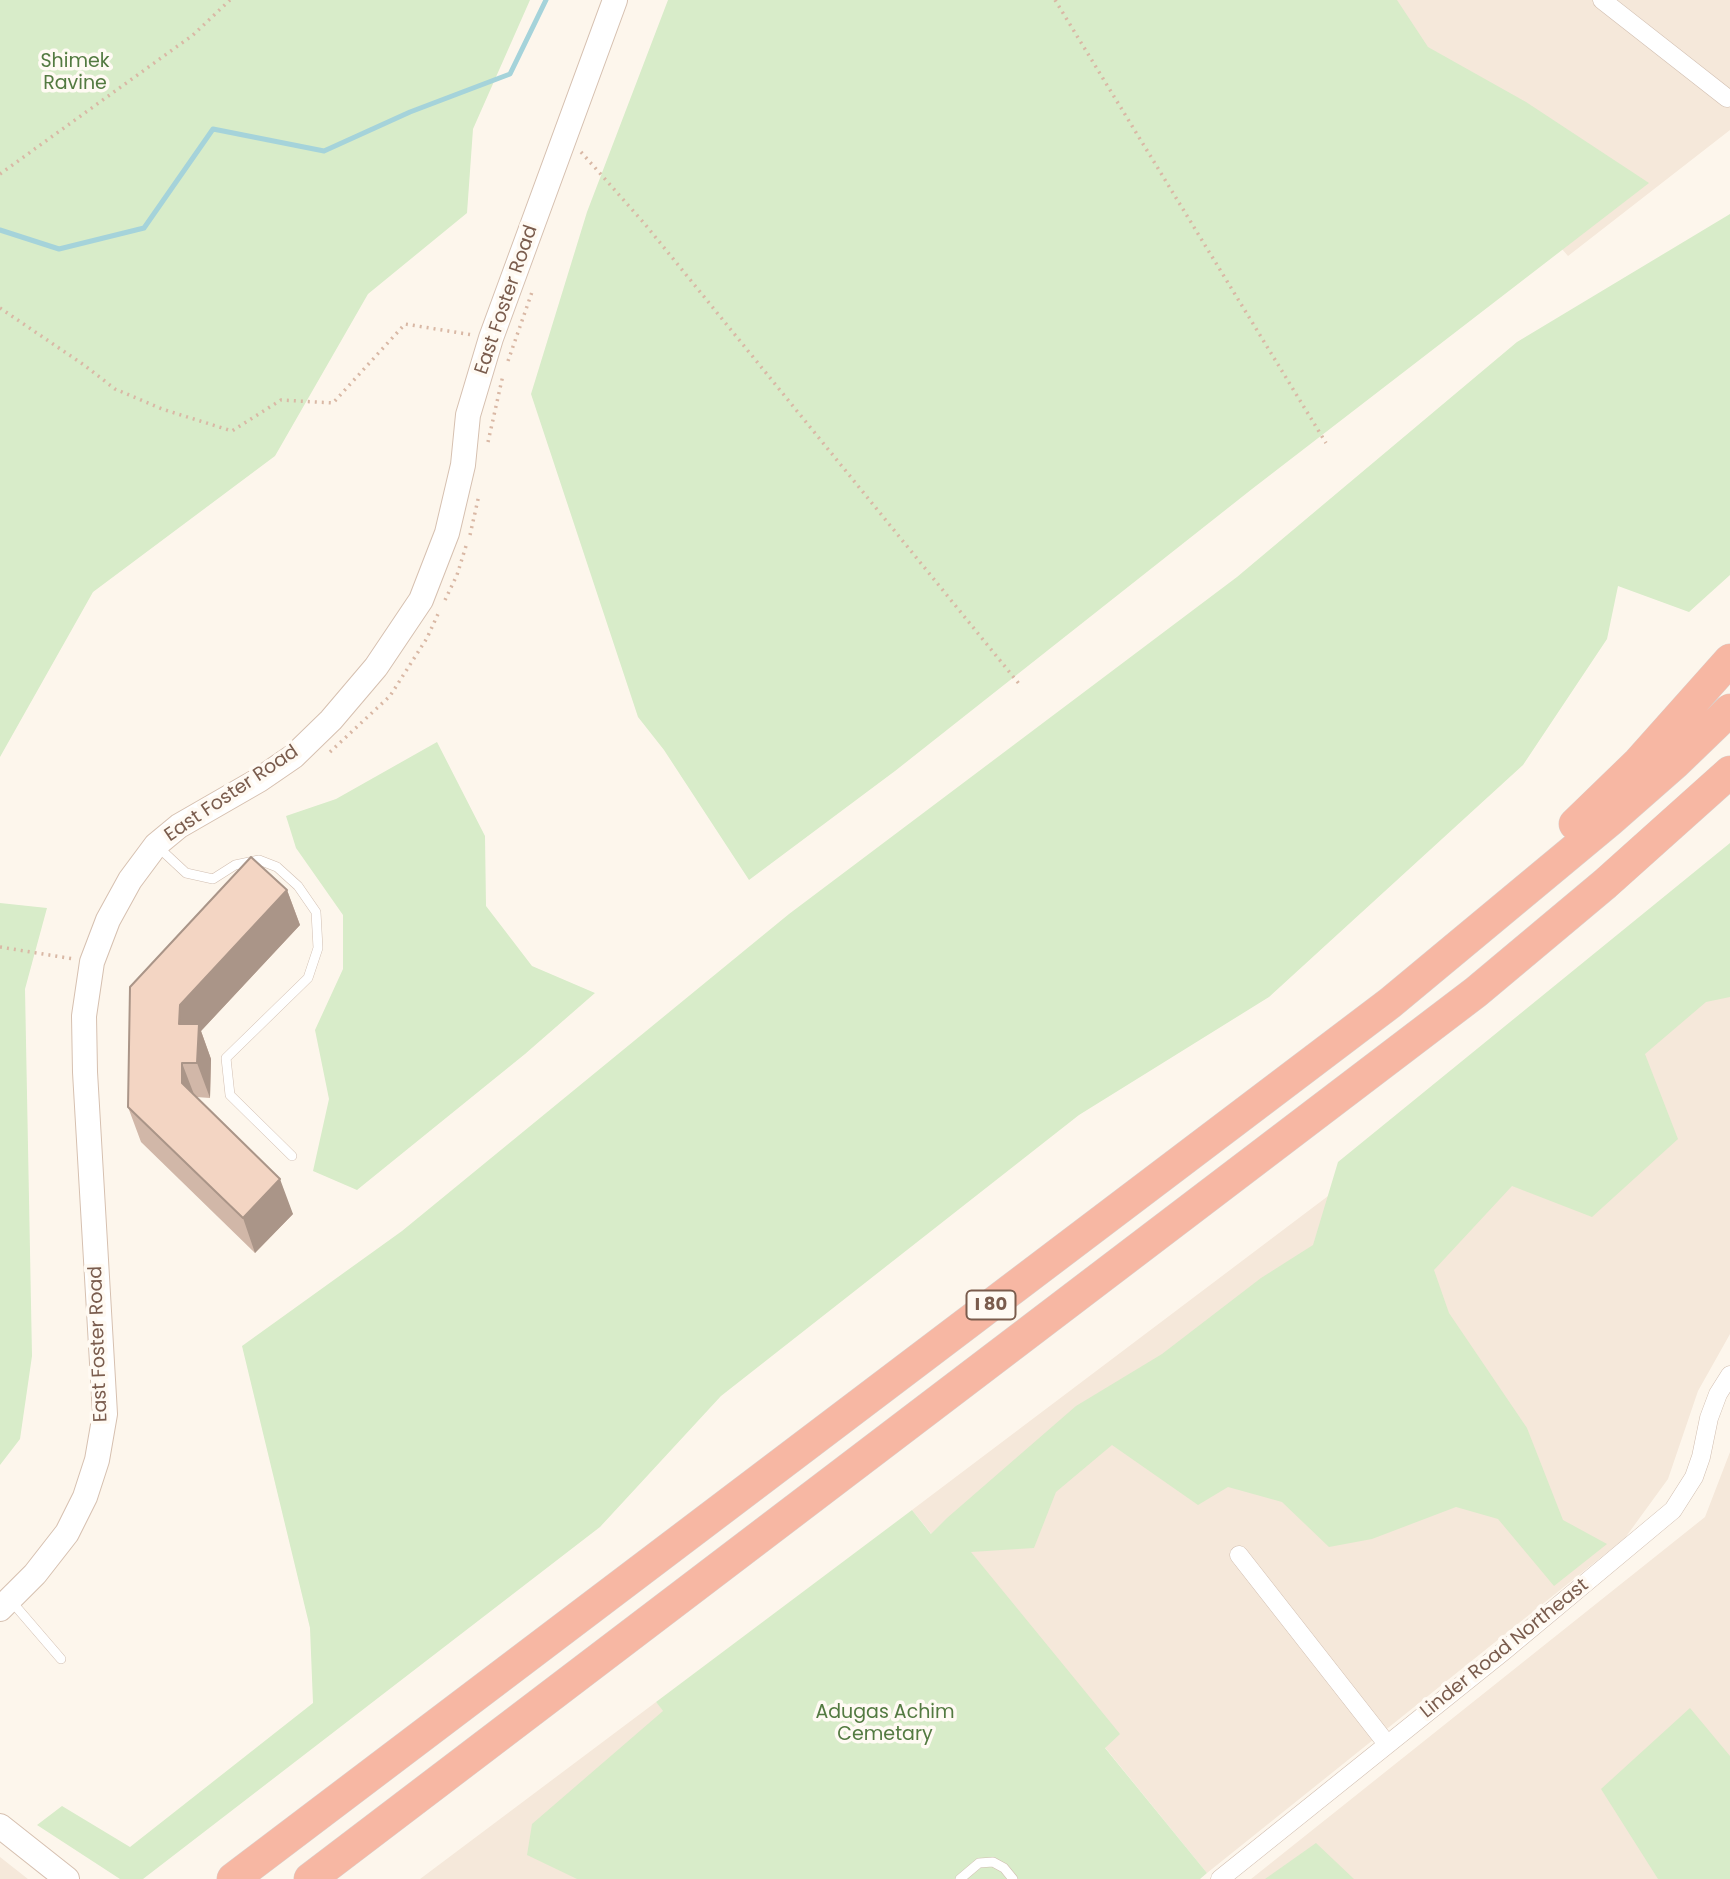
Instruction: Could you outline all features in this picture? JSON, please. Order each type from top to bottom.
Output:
[{"type":"highway","points":[[1390,1003],[1639,762],[1730,660]]},
{"type":"highway","name":"I 80","points":[[233,1879],[1390,1003],[1609,821],[1730,710]]},
{"type":"highway","name":"I 80","points":[[310,1879],[1476,992],[1605,884],[1726,777]]},
{"type":"street","name":"East Foster Road","points":[[5,1604],[35,1574],[67,1532],[97,1460],[105,1414],[85,1061],[84,1016],[92,962],[113,910],[130,880],[156,845],[179,826],[294,756],[331,720],[376,667],[421,600],[447,533],[463,465],[468,415],[491,338],[574,143],[615,0]]},
{"type":"street","points":[[1614,3],[1727,99]]},
{"type":"street","name":"Linder Road Northeast","points":[[1222,1878],[1504,1651],[1672,1510],[1694,1477],[1709,1418],[1718,1394],[1730,1375]]},
{"type":"street","points":[[1239,1555],[1387,1744]]},
{"type":"street","points":[[0,1826],[67,1879]]},
{"type":"lane","points":[[156,845],[186,873],[213,878],[235,865],[260,860],[276,867],[298,886],[316,912],[318,948],[308,978],[226,1058],[230,1094],[292,1156]]},
{"type":"lane","points":[[5,1604],[61,1659]]},
{"type":"lane","points":[[960,1879],[979,1863],[993,1862],[1004,1868],[1013,1879]]},
{"type":"path","points":[[0,174],[193,35],[230,0]]},
{"type":"path","points":[[1055,0],[1326,443]]},
{"type":"path","points":[[574,143],[577,165]]},
{"type":"path","points":[[574,143],[644,223],[1020,685]]},
{"type":"path","points":[[487,448],[506,366],[533,290]]},
{"type":"path","points":[[0,308],[115,389],[162,409],[232,431],[281,400],[333,403],[405,324],[491,338]]},
{"type":"path","points":[[445,600],[457,575],[475,516],[480,489]]},
{"type":"path","points":[[327,755],[390,696],[427,638],[439,613]]},
{"type":"path","points":[[0,947],[92,962]]},
{"type":"shaded area","points":[[1347,0],[1730,0],[1730,130],[1568,256]]},
{"type":"shaded area","points":[[1730,868],[1730,1334],[1698,1391],[1668,1479],[1625,1538],[1207,1873],[912,1510],[1340,1187]]},
{"type":"shaded area","points":[[1730,1452],[1730,1879],[1251,1879],[1705,1517]]},
{"type":"shaded area","points":[[656,1702],[801,1879],[420,1879]]},
{"type":"shaded area","points":[[0,1857],[28,1879],[0,1879]]},
{"type":"green space","name":"Shimek Ravine","points":[[0,0],[530,0],[473,129],[467,213],[368,294],[275,456],[93,592],[0,757]]},
{"type":"green space","points":[[668,0],[1397,0],[1428,47],[1526,102],[1649,183],[1252,489],[895,771],[749,880],[664,750],[638,717],[531,394],[587,212]]},
{"type":"green space","points":[[1730,214],[1730,575],[1689,612],[1618,586],[1607,639],[1523,765],[1269,997],[1079,1115],[721,1396],[600,1527],[143,1879],[120,1879],[37,1825],[62,1806],[130,1847],[313,1703],[310,1628],[242,1346],[402,1231],[789,914],[1237,577],[1517,342]]},
{"type":"green space","points":[[437,742],[485,836],[486,906],[532,966],[595,993],[525,1054],[357,1190],[313,1171],[329,1099],[315,1030],[343,969],[343,915],[296,848],[286,816],[336,799]]},
{"type":"green space","name":"Adugas Achim Cemetary","points":[[1730,843],[1730,997],[1706,1002],[1645,1054],[1678,1139],[1592,1217],[1512,1186],[1434,1270],[1449,1313],[1527,1428],[1563,1520],[1607,1544],[1554,1586],[1498,1519],[1456,1507],[1372,1539],[1329,1547],[1282,1502],[1228,1487],[1198,1505],[1112,1445],[1056,1492],[1034,1548],[971,1552],[1120,1734],[1105,1748],[1207,1873],[1200,1879],[577,1879],[527,1855],[532,1824],[663,1711],[656,1702],[912,1510],[931,1534],[1076,1406],[1162,1354],[1261,1278],[1313,1245],[1338,1162]]},
{"type":"green space","points":[[0,903],[47,908],[25,989],[32,1356],[20,1439],[0,1465]]},
{"type":"green space","points":[[1690,1708],[1730,1756],[1730,1879],[1658,1879],[1601,1789]]},
{"type":"green space","points":[[1316,1843],[1354,1879],[1265,1879]]},
{"type":"building","points":[[251,857],[287,890],[180,1005],[179,1024],[199,1024],[197,1063],[182,1063],[182,1083],[280,1179],[243,1218],[128,1107],[130,987]]},
{"type":"waterway","points":[[0,230],[59,249],[144,228],[213,129],[324,151],[410,112],[510,74],[546,0]]}]
